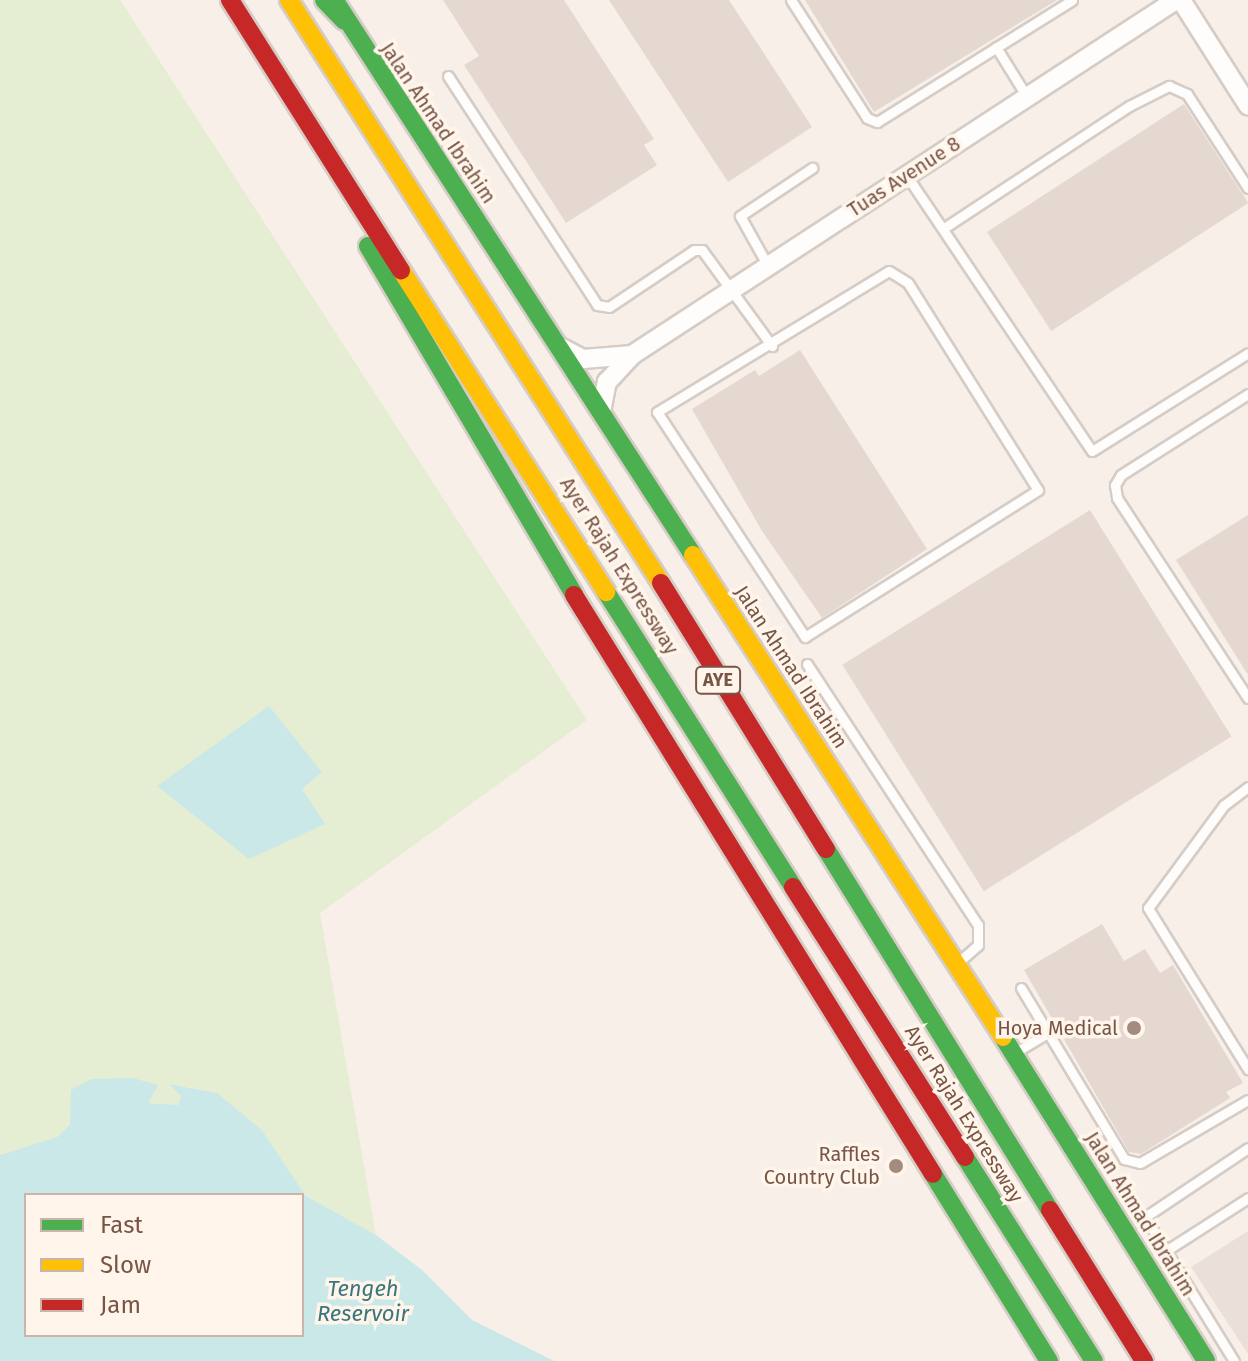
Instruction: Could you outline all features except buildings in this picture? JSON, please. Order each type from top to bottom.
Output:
[{"type":"main road","name":"Ayer Rajah Expressway","points":[[289,0],[562,423],[1144,1361]]},
{"type":"main road","points":[[324,0],[344,21]]},
{"type":"main road","name":"Jalan Ahmad Ibrahim","points":[[335,0],[344,21],[559,346],[957,963],[1206,1361]]},
{"type":"main road","name":"Ayer Rajah Expressway","points":[[233,6],[1094,1361]]},
{"type":"main road","points":[[233,6],[427,350],[626,683],[1049,1361]]},
{"type":"street","name":"Tuas Avenue 8","points":[[601,415],[607,382],[632,355],[1179,0]]},
{"type":"street","points":[[1179,0],[1248,105]]},
{"type":"street","name":"Tuas Avenue 8","points":[[559,346],[583,359],[632,355]]},
{"type":"lane","points":[[791,0],[871,121],[884,120],[1072,0]]},
{"type":"lane","points":[[996,47],[1027,97]]},
{"type":"lane","points":[[448,76],[597,305],[609,307],[698,249],[707,253],[772,346]]},
{"type":"lane","points":[[944,228],[1129,106],[1169,86],[1187,94],[1248,188]]},
{"type":"lane","points":[[768,266],[740,216],[812,168]]},
{"type":"lane","points":[[907,176],[1092,451],[1248,353]]},
{"type":"lane","points":[[889,271],[908,283],[1038,490],[805,637],[657,412],[772,346],[889,271]]},
{"type":"lane","points":[[1248,394],[1121,475],[1115,485],[1117,498],[1248,698]]},
{"type":"lane","points":[[807,664],[978,925],[978,945],[957,963]]},
{"type":"lane","points":[[1248,787],[1224,805],[1148,908],[1248,1069]]},
{"type":"lane","points":[[1021,988],[1124,1159],[1131,1163],[1140,1163],[1248,1100]]},
{"type":"lane","points":[[1014,1053],[1048,1033]]},
{"type":"lane","points":[[1234,1361],[1145,1222],[1146,1214],[1248,1148]]},
{"type":"lane","points":[[1164,1252],[1248,1198]]},
{"type":"shaded area","points":[[1248,1231],[1248,1354],[1191,1267]]},
{"type":"green space","points":[[0,0],[120,0],[587,720],[320,913],[376,1235],[306,1196],[262,1130],[217,1093],[170,1084],[181,1096],[178,1105],[148,1103],[157,1085],[71,1090],[71,1125],[57,1137],[0,1155]]},
{"type":"water","points":[[269,706],[322,772],[302,789],[325,824],[249,859],[157,786]]},
{"type":"water","name":"Tengeh Reservoir","points":[[133,1078],[158,1085],[148,1103],[178,1105],[181,1096],[169,1084],[217,1093],[262,1130],[304,1193],[306,1196],[376,1235],[422,1270],[472,1320],[554,1361],[0,1361],[0,1155],[57,1137],[70,1125],[71,1090],[91,1079]]},
{"type":"traffic: fast","points":[[324,0],[344,21]]},
{"type":"traffic: fast","points":[[335,1],[693,555]]},
{"type":"traffic: fast","points":[[368,246],[574,595]]},
{"type":"traffic: fast","points":[[606,592],[793,887]]},
{"type":"traffic: fast","points":[[826,849],[1050,1210]]},
{"type":"traffic: fast","points":[[1003,1037],[1206,1361]]},
{"type":"traffic: fast","points":[[965,1157],[1094,1361]]},
{"type":"traffic: fast","points":[[933,1174],[1049,1361]]},
{"type":"traffic: slow","points":[[289,0],[661,583]]},
{"type":"traffic: slow","points":[[401,270],[606,592]]},
{"type":"traffic: slow","points":[[693,555],[1003,1037]]},
{"type":"traffic: jam","points":[[230,0],[401,270]]},
{"type":"traffic: jam","points":[[661,583],[826,849]]},
{"type":"traffic: jam","points":[[574,595],[933,1174]]},
{"type":"traffic: jam","points":[[793,887],[965,1157]]},
{"type":"traffic: jam","points":[[1050,1210],[1144,1361]]},
{"type":"place","name":"Hoya Medical","points":[[1134,1028]]},
{"type":"place","name":"Raffles Country Club","points":[[896,1166]]}]
